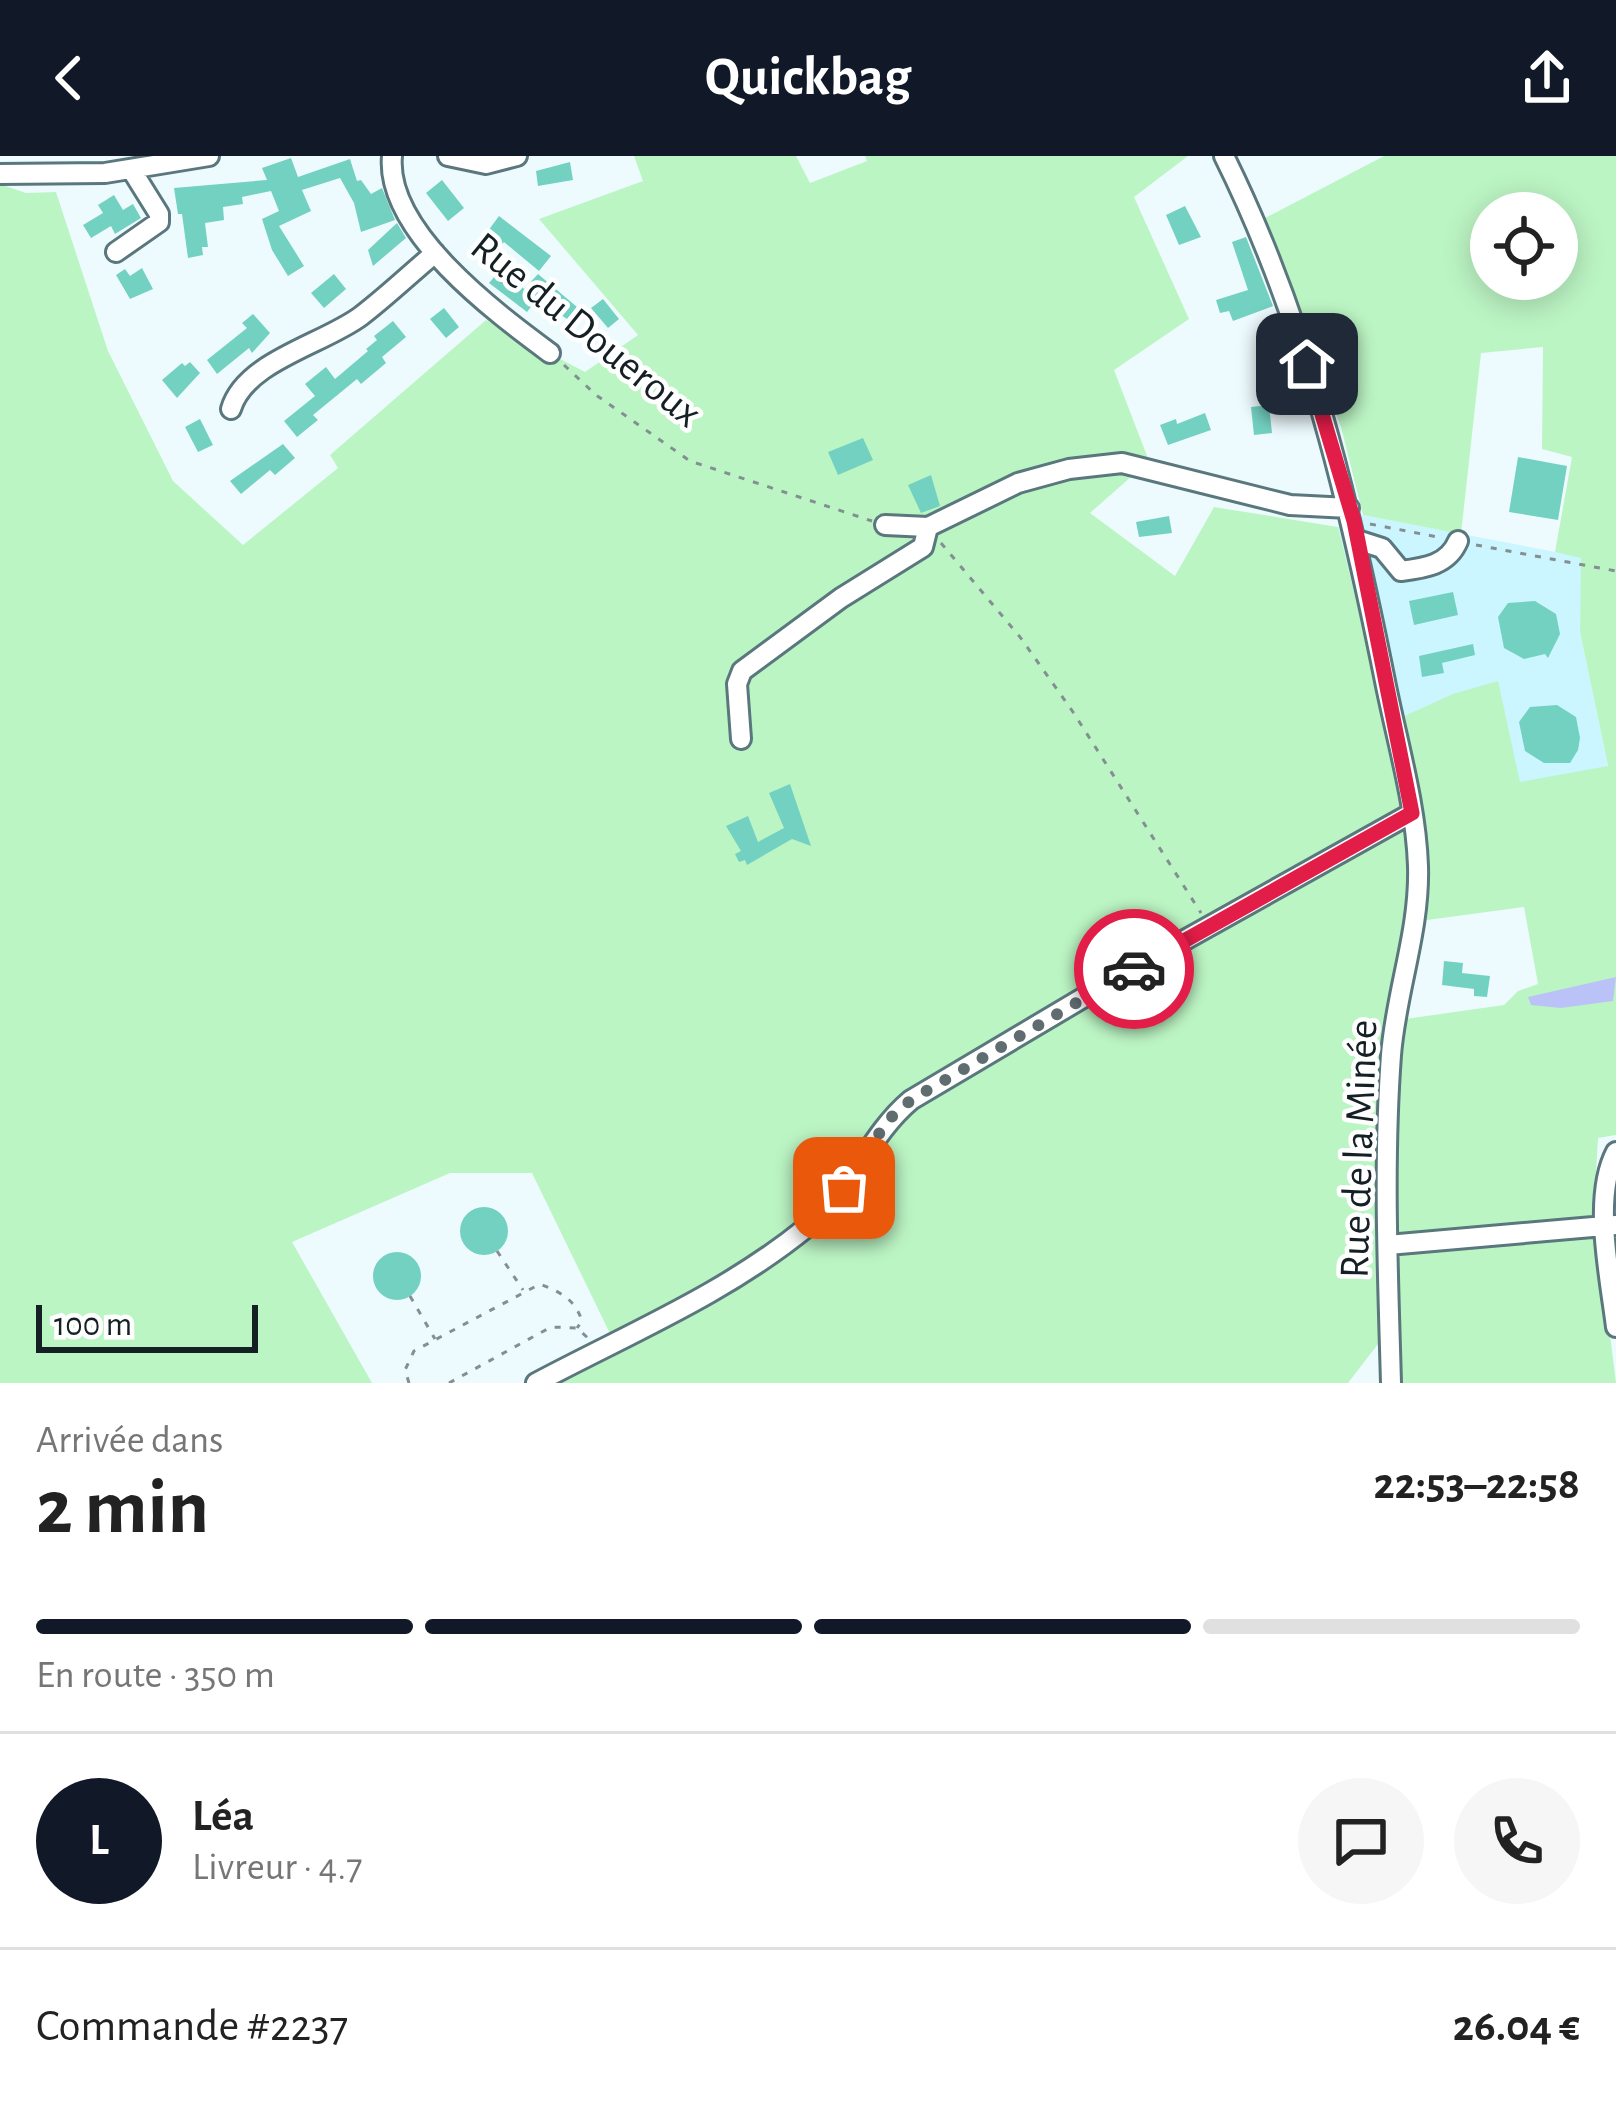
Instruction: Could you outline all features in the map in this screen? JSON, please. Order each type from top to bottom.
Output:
[{"type":"street","points":[[0,174],[131,170],[209,156]]},
{"type":"street","name":"Rue du Doueroux","points":[[392,156],[390,176],[397,192],[435,253],[496,313],[550,352]]},
{"type":"street","points":[[448,156],[486,164],[517,156]]},
{"type":"street","name":"Rue de la Minée","points":[[1224,156],[1307,364],[1353,523],[1412,813],[1418,865],[1414,935],[1391,1051],[1391,1383]]},
{"type":"street","points":[[116,252],[159,222],[159,214],[131,170]]},
{"type":"street","points":[[231,409],[236,394],[275,361],[359,318],[435,253]]},
{"type":"street","points":[[885,525],[932,526],[1018,483],[1069,469],[1122,463],[1353,523],[1401,572],[1443,560],[1454,552],[1458,541]]},
{"type":"street","points":[[741,739],[737,684],[742,671],[824,610],[923,547],[932,526]]},
{"type":"street","points":[[536,1383],[706,1296],[809,1226],[844,1188],[888,1120],[911,1100],[1412,813]]},
{"type":"street","points":[[1616,1152],[1609,1166],[1616,1327]]},
{"type":"street","points":[[1388,1245],[1610,1225]]},
{"type":"path","name":"Rue du Doueroux","points":[[550,352],[596,394],[690,461],[885,525]]},
{"type":"path","points":[[1353,523],[1616,571]]},
{"type":"path","points":[[932,526],[1073,712],[1210,926]]},
{"type":"path","points":[[497,1251],[524,1292]]},
{"type":"path","points":[[409,1383],[405,1370],[414,1352],[541,1284],[565,1294],[580,1313],[577,1328]]},
{"type":"path","points":[[410,1296],[436,1340]]},
{"type":"path","points":[[449,1383],[551,1327],[577,1328],[600,1349]]},
{"type":"shaded area","points":[[1363,515],[1582,557],[1580,632],[1608,767],[1519,783],[1409,716],[1387,725],[1338,527]]},
{"type":"green space","points":[[634,156],[796,156],[810,183],[867,161],[865,156],[1188,156],[1134,197],[1189,319],[1114,370],[1149,461],[1090,513],[1175,576],[1214,507],[1338,527],[1387,724],[1453,694],[1498,681],[1520,782],[1608,766],[1580,632],[1581,558],[1555,552],[1572,457],[1542,449],[1543,347],[1481,353],[1461,534],[1363,515],[1341,427],[1265,218],[1384,156],[1616,156],[1616,1135],[1598,1138],[1594,1206],[1616,1383],[1402,1383],[1400,1344],[1378,1344],[1348,1383],[551,1383],[617,1348],[532,1173],[450,1173],[292,1242],[372,1383],[0,1383],[0,184],[26,193],[56,192],[108,351],[173,481],[243,545],[338,468],[330,455],[486,320],[585,372],[638,335],[539,219],[643,181]],"holes":[[[1524,907],[1538,984],[1518,991],[1504,1005],[1384,1022],[1405,923]]]},
{"type":"water","points":[[1616,977],[1613,1001],[1561,1008],[1531,1005],[1528,997]]},
{"type":"building","points":[[291,158],[298,177],[350,159],[357,181],[371,194],[382,188],[395,220],[361,232],[354,203],[340,178],[302,190],[311,211],[279,226],[304,266],[288,276],[272,250],[262,219],[279,211],[271,191],[223,207],[224,220],[205,223],[208,247],[202,247],[203,255],[188,258],[174,188],[267,180],[262,168]]},
{"type":"building","points":[[570,162],[573,180],[538,186],[536,171]]},
{"type":"building","points":[[442,180],[464,208],[448,221],[426,193]]},
{"type":"building","points":[[114,195],[123,210],[133,204],[141,218],[115,234],[111,226],[91,238],[83,225],[103,213],[98,205]]},
{"type":"building","points":[[1185,206],[1201,237],[1179,245],[1166,215]]},
{"type":"building","points":[[499,216],[551,256],[539,271],[504,242],[500,247],[485,235]]},
{"type":"building","points":[[397,223],[406,238],[373,266],[368,250]]},
{"type":"building","points":[[1246,237],[1273,306],[1233,321],[1229,311],[1220,313],[1216,300],[1248,290],[1232,242]]},
{"type":"building","points":[[142,268],[153,289],[130,299],[116,275],[125,269],[130,276]]},
{"type":"building","points":[[501,269],[524,289],[538,274],[577,307],[567,319],[558,318],[536,300],[527,312],[489,283]]},
{"type":"building","points":[[334,274],[346,289],[324,308],[311,293]]},
{"type":"building","points":[[603,299],[619,319],[608,328],[591,308]]},
{"type":"building","points":[[444,308],[459,327],[446,338],[430,319]]},
{"type":"building","points":[[253,314],[270,333],[252,353],[249,348],[217,374],[207,360],[247,328],[242,323]]},
{"type":"building","points":[[393,321],[406,337],[382,357],[386,363],[361,384],[357,379],[313,415],[318,420],[297,437],[284,421],[315,396],[305,384],[326,367],[335,379]]},
{"type":"building","points":[[190,362],[200,373],[177,398],[162,380]]},
{"type":"building","points":[[1269,405],[1272,433],[1254,435],[1251,407]]},
{"type":"building","points":[[1205,413],[1211,430],[1168,445],[1160,425]]},
{"type":"building","points":[[200,419],[213,445],[198,452],[185,427]]},
{"type":"building","points":[[863,438],[873,460],[838,475],[828,452]]},
{"type":"building","points":[[283,444],[295,458],[275,475],[270,470],[241,494],[230,481]]},
{"type":"building","points":[[1518,457],[1567,466],[1558,520],[1509,512]]},
{"type":"building","points":[[931,475],[940,506],[921,513],[908,485]]},
{"type":"building","points":[[1169,516],[1172,533],[1139,537],[1136,522]]},
{"type":"building","points":[[1453,592],[1458,615],[1414,625],[1409,601]]},
{"type":"building","points":[[1535,601],[1556,614],[1560,634],[1548,658],[1545,654],[1524,659],[1504,648],[1498,617],[1508,603]]},
{"type":"building","points":[[1473,644],[1475,655],[1442,663],[1444,673],[1422,677],[1419,656]]},
{"type":"building","points":[[1557,705],[1576,717],[1578,750],[1570,763],[1544,763],[1525,751],[1519,722],[1530,707]]},
{"type":"building","points":[[790,784],[811,846],[792,839],[747,865],[745,860],[739,862],[735,854],[741,851],[726,826],[748,816],[758,842],[784,828],[769,793]]},
{"type":"building","points":[[1444,961],[1463,963],[1462,973],[1490,976],[1487,997],[1474,996],[1474,989],[1442,985]]},
{"type":"building","points":[[484,1207],[501,1214],[508,1231],[501,1248],[484,1255],[467,1248],[460,1231],[467,1214]]},
{"type":"building","points":[[397,1252],[414,1259],[421,1276],[414,1293],[397,1300],[380,1293],[373,1276],[380,1259]]},
{"type":"way so far","points":[[844,1188],[888,1120],[911,1100],[1134,969]]},
{"type":"route","points":[[1134,969],[1412,813],[1354,521],[1307,364]]}]
